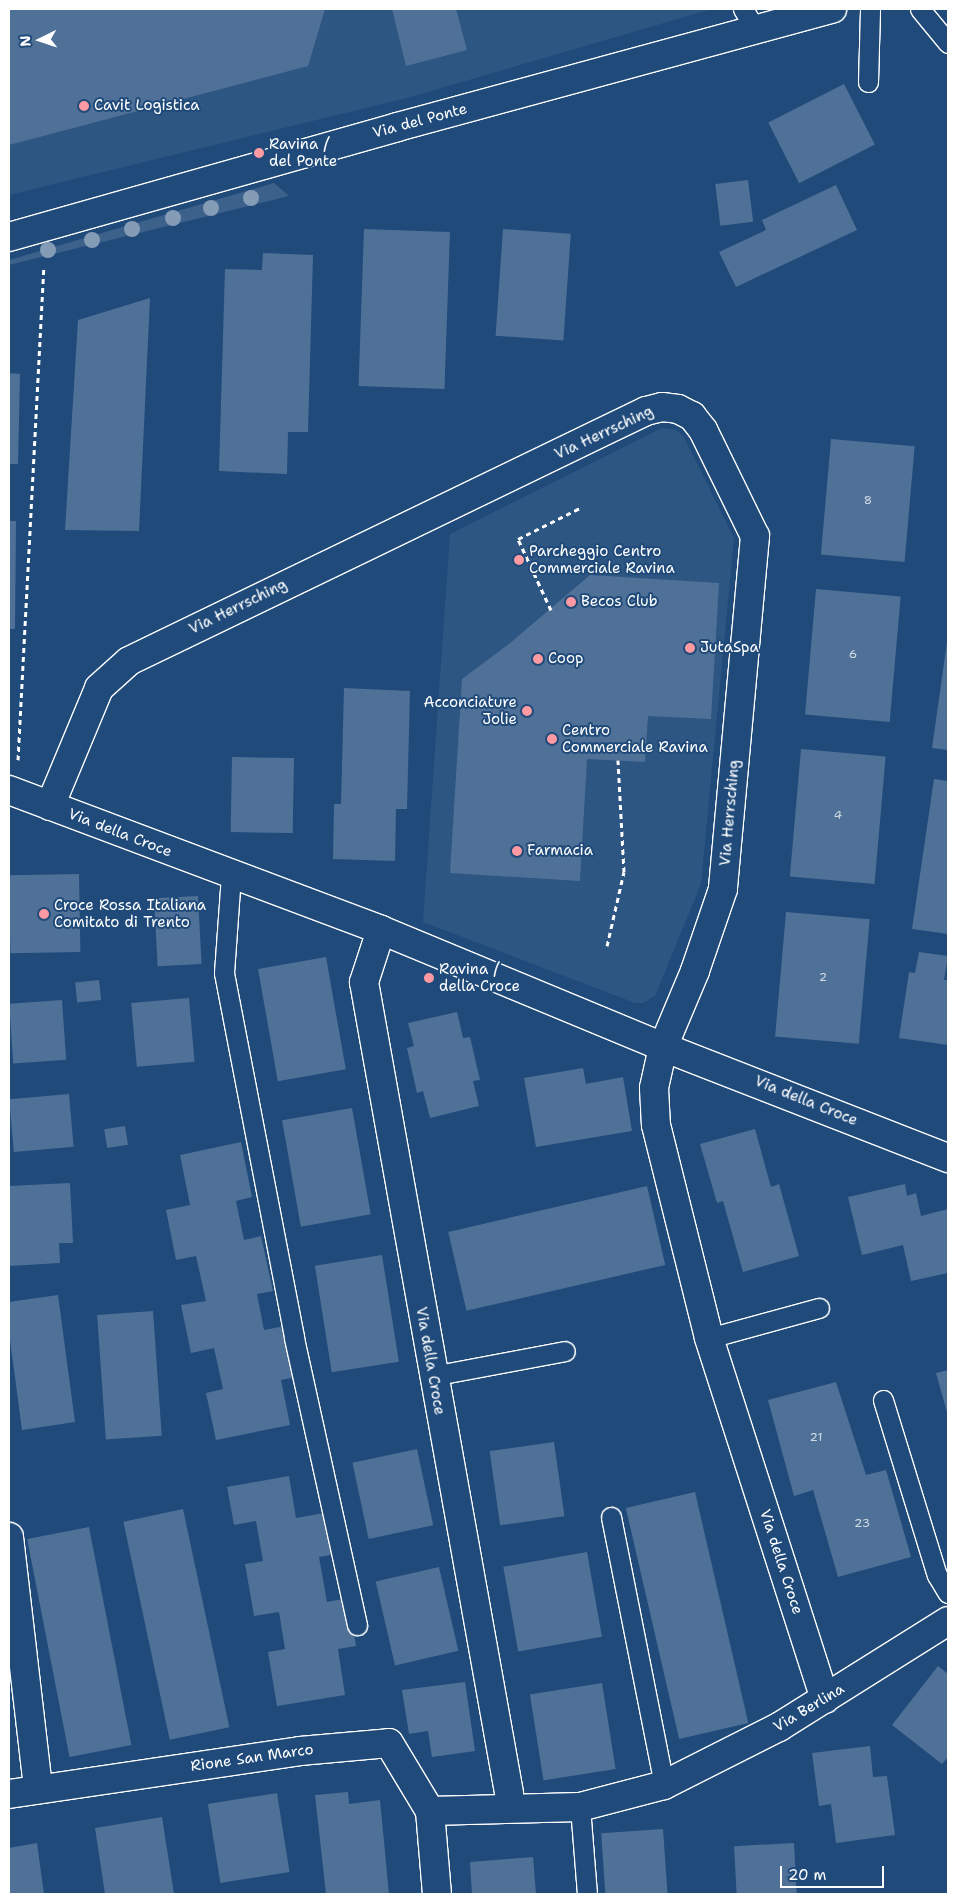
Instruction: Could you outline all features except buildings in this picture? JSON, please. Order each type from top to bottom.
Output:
[{"type":"street","name":"Via del Ponte","points":[[9,237],[397,127],[750,20],[832,9]]},
{"type":"street","name":"Via Herrsching","points":[[50,806],[99,688],[129,661],[646,411],[662,407],[678,409],[692,416],[703,430],[756,536],[723,889],[695,971],[664,1047]]},
{"type":"street","name":"Via della Croce","points":[[13,779],[50,806],[381,930],[664,1047],[948,1158]]},
{"type":"street","name":"Via della Croce","points":[[381,930],[364,982],[432,1376],[509,1793]]},
{"type":"street","name":"Via della Croce","points":[[664,1047],[654,1088],[656,1125],[709,1338],[825,1699]]},
{"type":"street","points":[[9,1537],[38,1789]]},
{"type":"street","name":"Via Berlina","points":[[580,1807],[664,1785],[779,1727],[948,1621]]},
{"type":"street","name":"Rione San Marco","points":[[9,1794],[300,1751],[389,1743],[430,1811],[437,1894]]},
{"type":"street","points":[[430,1811],[580,1807]]},
{"type":"lane","points":[[868,82],[870,9]]},
{"type":"lane","points":[[920,9],[948,43]]},
{"type":"lane","points":[[231,875],[224,973],[294,1338],[357,1625]]},
{"type":"lane","points":[[709,1338],[819,1308]]},
{"type":"lane","points":[[432,1376],[565,1351]]},
{"type":"lane","points":[[884,1400],[937,1574],[948,1593]]},
{"type":"lane","points":[[611,1517],[664,1785]]},
{"type":"lane","points":[[580,1807],[587,1894]]},
{"type":"path","points":[[13,779],[44,266]]},
{"type":"path","points":[[551,610],[518,540],[580,508]]},
{"type":"path","points":[[607,946],[624,872],[618,760]]},
{"type":"shaded area","points":[[9,9],[712,9],[407,98],[9,195]]},
{"type":"shaded area","points":[[274,183],[289,196],[9,265],[9,260]]},
{"type":"shaded area","points":[[662,428],[676,430],[684,437],[734,538],[701,884],[655,996],[643,1003],[635,1003],[423,922],[450,534]]},
{"type":"place","name":"Cavit Logistica","points":[[84,106]]},
{"type":"place","name":"Ravina / del Ponte","points":[[259,153]]},
{"type":"place","name":"Parcheggio Centro Commerciale Ravina","points":[[519,560]]},
{"type":"place","name":"Becos Club","points":[[571,602]]},
{"type":"place","name":"JutaSpa","points":[[690,648]]},
{"type":"place","name":"Coop","points":[[538,659]]},
{"type":"place","name":"Acconciature Jolie","points":[[527,711]]},
{"type":"place","name":"Centro Commerciale Ravina","points":[[552,739]]},
{"type":"place","name":"Farmacia","points":[[517,851]]},
{"type":"place","name":"Croce Rossa Italiana Comitato di Trento","points":[[44,914]]},
{"type":"place","name":"Ravina / della Croce","points":[[429,978]]}]
